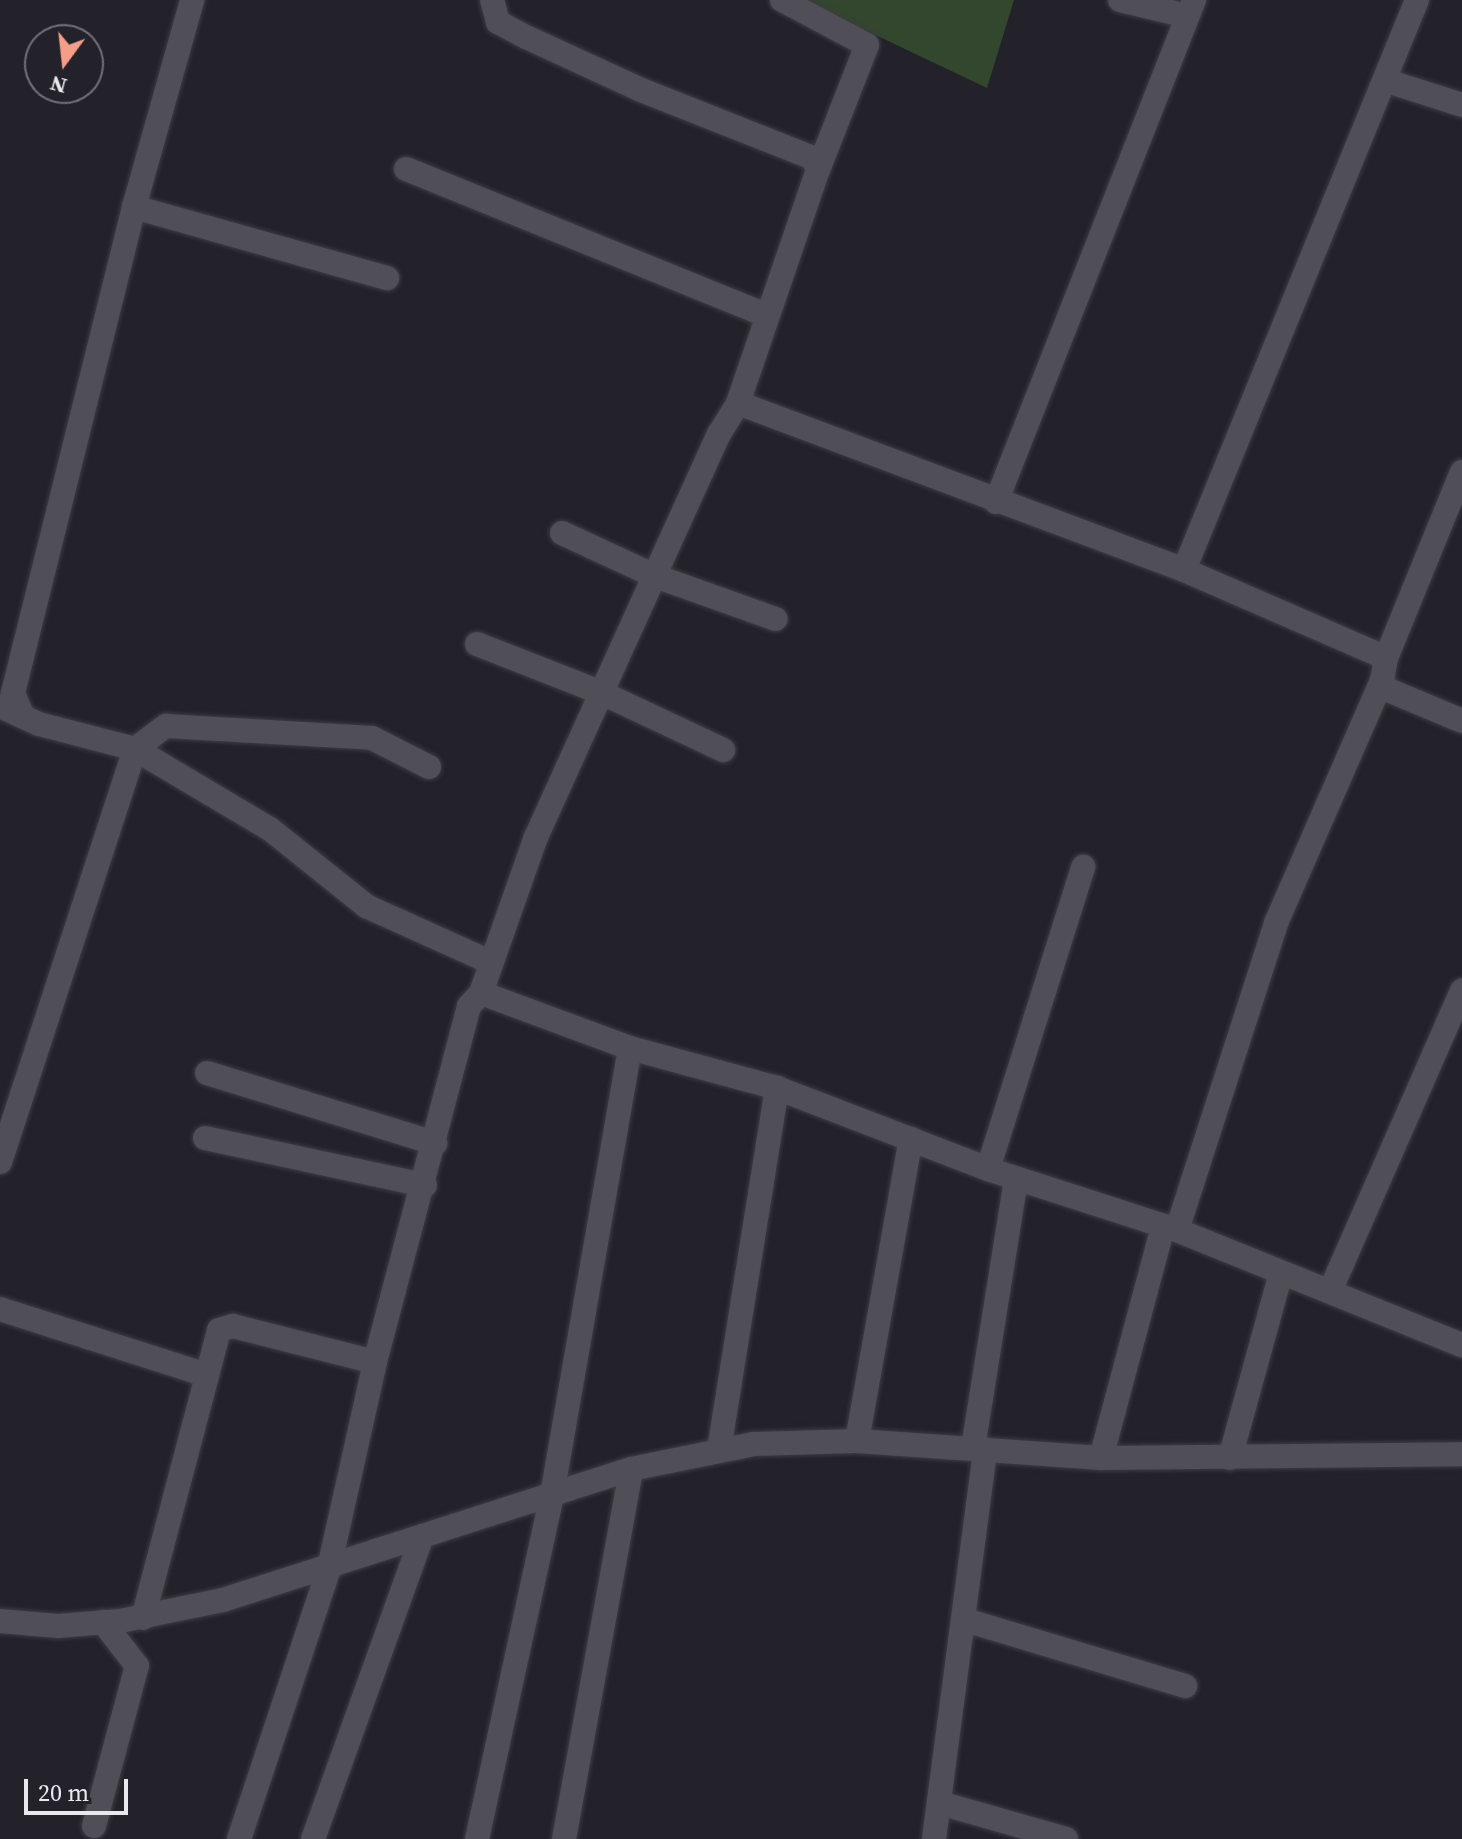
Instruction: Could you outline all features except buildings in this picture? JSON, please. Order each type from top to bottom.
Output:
[{"type":"street","points":[[192,0],[134,207],[11,709],[39,724],[135,749],[270,829],[366,906],[490,962]]},
{"type":"street","points":[[492,0],[498,22],[526,37],[639,89],[813,158],[818,170]]},
{"type":"street","points":[[239,1839],[329,1568],[375,1362],[425,1185],[469,1006],[481,993],[536,837],[738,403],[818,170],[867,45],[782,0]]},
{"type":"street","points":[[996,502],[1191,8],[1120,0]]},
{"type":"street","points":[[1184,570],[1387,81],[1417,0]]},
{"type":"street","points":[[1387,81],[1462,105]]},
{"type":"street","points":[[406,169],[766,315]]},
{"type":"street","points":[[134,207],[387,278]]},
{"type":"street","points":[[738,403],[1184,570],[1384,669]]},
{"type":"street","points":[[1101,1458],[1170,1228],[1276,923],[1384,669],[1462,472]]},
{"type":"street","points":[[562,533],[655,576],[776,619]]},
{"type":"street","points":[[477,644],[602,693],[723,750]]},
{"type":"street","points":[[1384,669],[1386,689],[1462,721]]},
{"type":"street","points":[[0,1162],[135,749],[166,726],[372,738],[429,767]]},
{"type":"street","points":[[988,1169],[1083,867]]},
{"type":"street","points":[[1331,1289],[1462,991]]},
{"type":"street","points":[[481,993],[630,1048],[777,1088],[1016,1179],[1170,1228],[1281,1273],[1331,1289],[1462,1345]]},
{"type":"street","points":[[477,1839],[552,1495],[630,1048]]},
{"type":"street","points":[[207,1073],[435,1143]]},
{"type":"street","points":[[719,1450],[777,1088]]},
{"type":"street","points":[[205,1138],[425,1185]]},
{"type":"street","points":[[857,1441],[911,1139]]},
{"type":"street","points":[[934,1839],[965,1620],[979,1449],[1016,1179]]},
{"type":"street","points":[[1230,1458],[1281,1273]]},
{"type":"street","points":[[0,1309],[204,1374]]},
{"type":"street","points":[[143,1618],[204,1374],[219,1330],[233,1326],[375,1362]]},
{"type":"street","points":[[0,1621],[58,1626],[143,1618],[329,1568],[631,1469],[719,1450],[857,1441],[1101,1458],[1462,1454]]},
{"type":"street","points":[[564,1839],[631,1469]]},
{"type":"street","points":[[313,1839],[422,1536]]},
{"type":"street","points":[[965,1620],[1185,1686]]},
{"type":"street","points":[[94,1826],[137,1666],[103,1622]]},
{"type":"street","points":[[940,1803],[1066,1839]]},
{"type":"green space","points":[[802,0],[1014,0],[987,88]]}]
